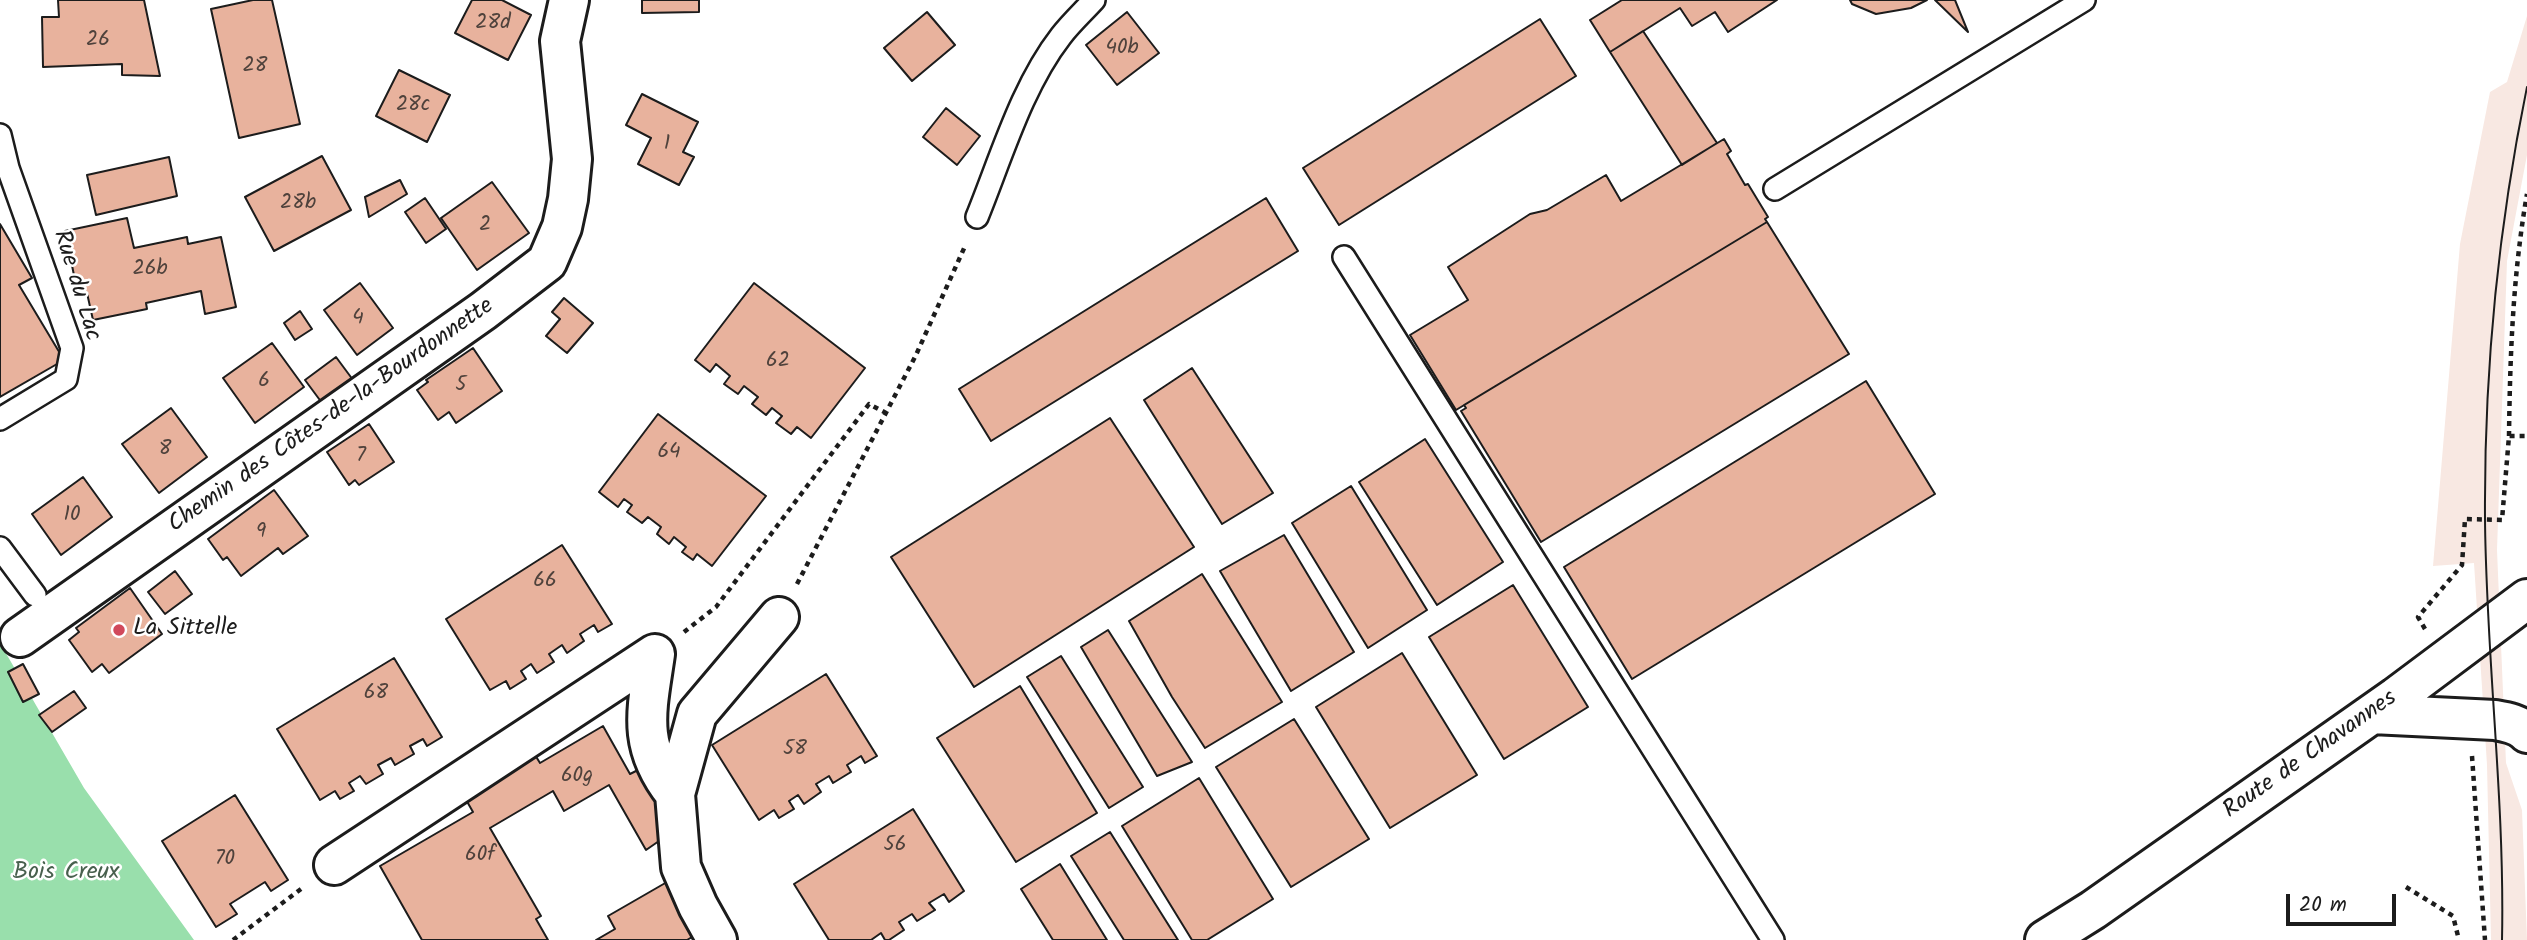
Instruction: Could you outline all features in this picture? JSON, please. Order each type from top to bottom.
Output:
[{"type":"street","name":"Chemin des Côtes-de-la-Bourdonnette","points":[[20,637],[483,312],[547,261],[562,227],[568,199],[571,149],[560,41],[569,0]]},
{"type":"street","name":"Route de Chavannes","points":[[2045,940],[2093,910],[2372,714],[2527,599]]},
{"type":"street","points":[[717,940],[681,867],[675,794],[698,714],[779,617]]},
{"type":"street","points":[[655,654],[646,722],[650,754],[675,794]]},
{"type":"street","points":[[334,864],[655,654]]},
{"type":"street","points":[[2372,714],[2510,722],[2527,733]]},
{"type":"street","name":"Route de Chavannes","points":[[2058,940],[2093,910]]},
{"type":"lane","points":[[977,217],[1018,114],[1044,61],[1061,35],[1094,0]]},
{"type":"lane","points":[[1775,189],[2084,0]]},
{"type":"lane","name":"Rue du Lac","points":[[0,135],[4,172],[72,348],[66,379],[0,419]]},
{"type":"lane","points":[[1343,257],[1773,940]]},
{"type":"lane","points":[[0,548],[34,595]]},
{"type":"path","points":[[2444,661],[2418,617],[2462,565],[2465,519],[2502,520],[2509,436],[2511,330],[2519,241],[2527,194]]},
{"type":"path","points":[[779,617],[916,355],[977,217]]},
{"type":"path","points":[[655,654],[716,607],[869,404],[886,413]]},
{"type":"path","points":[[2509,436],[2527,436]]},
{"type":"path","points":[[2467,719],[2485,940]]},
{"type":"path","points":[[233,940],[334,864]]},
{"type":"path","points":[[2406,887],[2453,916],[2459,940]]},
{"type":"shaded area","points":[[2527,16],[2527,155],[2507,261],[2497,550],[2506,763],[2522,810],[2527,940],[2491,940],[2487,765],[2474,563],[2433,566],[2460,244],[2490,92],[2507,82]]},
{"type":"green space","name":"Bois Creux","points":[[0,643],[84,788],[194,940],[0,940]]},
{"type":"building","points":[[58,0],[144,0],[160,76],[122,75],[122,64],[43,67],[42,17],[59,17]]},
{"type":"building","points":[[253,0],[272,0],[300,124],[239,138],[211,9]]},
{"type":"building","points":[[472,0],[502,0],[531,15],[508,60],[455,33]]},
{"type":"building","points":[[642,0],[699,0],[699,12],[642,13]]},
{"type":"building","points":[[1622,0],[1777,0],[1728,32],[1715,12],[1692,26],[1680,8],[1610,52],[1590,20]]},
{"type":"building","points":[[1850,0],[1927,0],[1911,8],[1876,14],[1852,4]]},
{"type":"building","points":[[1935,0],[1955,0],[1968,32]]},
{"type":"building","points":[[927,12],[955,45],[912,81],[884,48]]},
{"type":"building","points":[[1127,12],[1159,53],[1117,85],[1086,45]]},
{"type":"building","points":[[1540,19],[1576,76],[1339,225],[1303,168]]},
{"type":"building","points":[[1643,31],[1717,143],[1682,165],[1610,52]]},
{"type":"building","points":[[399,70],[450,95],[427,142],[376,116]]},
{"type":"building","points":[[642,94],[698,122],[683,152],[694,157],[679,185],[638,164],[651,138],[626,125]]},
{"type":"building","points":[[946,108],[980,136],[957,165],[923,137]]},
{"type":"building","points":[[1724,139],[1731,151],[1727,154],[1768,217],[1765,219],[1767,222],[1456,410],[1410,335],[1468,300],[1448,267],[1530,214],[1547,210],[1606,175],[1621,201]]},
{"type":"building","points":[[322,156],[351,210],[274,251],[245,197]]},
{"type":"building","points":[[169,157],[177,196],[96,215],[87,175]]},
{"type":"building","points":[[400,180],[407,194],[369,217],[365,197]]},
{"type":"building","points":[[492,182],[529,233],[477,270],[441,218]]},
{"type":"building","points":[[425,198],[446,229],[426,243],[405,212]]},
{"type":"building","points":[[1266,198],[1298,251],[991,441],[959,389]]},
{"type":"building","points":[[127,218],[134,248],[187,237],[188,244],[221,237],[236,307],[205,314],[201,291],[146,303],[147,309],[93,320],[87,293],[78,295],[65,231]]},
{"type":"building","points":[[1767,222],[1849,354],[1541,542],[1461,411],[1466,408],[1464,405]]},
{"type":"building","points":[[0,224],[32,278],[19,285],[64,360],[0,397]]},
{"type":"building","points":[[360,283],[393,328],[357,355],[324,310]]},
{"type":"building","points":[[754,283],[865,368],[811,438],[797,427],[791,434],[776,423],[782,416],[772,408],[766,415],[752,404],[758,397],[744,386],[738,394],[724,384],[730,376],[716,364],[710,372],[695,360]]},
{"type":"building","points":[[564,298],[593,323],[567,353],[546,336],[560,319],[552,312]]},
{"type":"building","points":[[300,311],[312,329],[295,340],[284,323]]},
{"type":"building","points":[[272,343],[304,387],[255,423],[223,378]]},
{"type":"building","points":[[473,348],[502,391],[456,423],[449,412],[438,420],[417,390],[428,382],[426,380]]},
{"type":"building","points":[[336,357],[356,384],[325,407],[305,380]]},
{"type":"building","points":[[1192,368],[1273,493],[1222,524],[1144,400]]},
{"type":"building","points":[[1866,381],[1935,494],[1632,679],[1564,567]]},
{"type":"building","points":[[171,408],[207,457],[159,493],[122,444]]},
{"type":"building","points":[[658,414],[766,496],[712,566],[697,554],[693,560],[682,552],[686,547],[674,537],[669,544],[657,534],[661,527],[648,517],[642,523],[627,512],[632,505],[624,499],[618,507],[599,492]]},
{"type":"building","points":[[1110,418],[1194,547],[974,687],[891,557]]},
{"type":"building","points":[[369,424],[394,462],[359,485],[355,480],[349,485],[327,452]]},
{"type":"building","points":[[1425,439],[1503,562],[1437,605],[1359,482]]},
{"type":"building","points":[[83,477],[112,517],[61,555],[32,514]]},
{"type":"building","points":[[1351,486],[1427,610],[1368,648],[1292,523]]},
{"type":"building","points":[[274,490],[308,536],[283,554],[278,548],[241,576],[227,557],[223,560],[208,539]]},
{"type":"building","points":[[1284,535],[1354,652],[1291,691],[1220,571]]},
{"type":"building","points":[[562,545],[612,624],[598,632],[594,625],[580,634],[584,641],[567,653],[562,645],[549,654],[554,662],[537,673],[531,664],[521,671],[526,679],[510,689],[506,681],[490,690],[446,619]]},
{"type":"building","points":[[175,571],[192,594],[165,614],[148,592]]},
{"type":"building","points":[[1202,574],[1282,702],[1205,748],[1172,697],[1129,621]]},
{"type":"building","points":[[1513,585],[1588,707],[1504,759],[1429,637]]},
{"type":"building","name":"La Sittelle","points":[[130,588],[162,634],[109,673],[102,664],[92,672],[69,640],[79,632],[76,628]]},
{"type":"building","points":[[1108,630],[1192,762],[1157,776],[1081,647]]},
{"type":"building","points":[[1402,653],[1477,775],[1390,828],[1316,707]]},
{"type":"building","points":[[1061,656],[1143,787],[1109,808],[1027,677]]},
{"type":"building","points":[[394,658],[442,737],[427,746],[423,739],[410,746],[414,754],[395,765],[391,758],[378,765],[383,774],[366,784],[360,776],[349,783],[354,791],[340,799],[335,791],[320,800],[277,729]]},
{"type":"building","points":[[23,664],[39,694],[23,702],[8,672]]},
{"type":"building","points":[[826,674],[877,756],[865,763],[861,756],[847,765],[851,772],[833,783],[829,776],[816,784],[821,792],[804,804],[798,795],[789,801],[794,809],[779,818],[774,810],[759,820],[712,745]]},
{"type":"building","points":[[1020,686],[1097,813],[1016,862],[937,738]]},
{"type":"building","points":[[74,691],[86,708],[52,732],[39,715]]},
{"type":"building","points":[[1294,719],[1369,839],[1291,887],[1216,767]]},
{"type":"building","points":[[603,726],[630,774],[640,769],[659,803],[659,841],[646,850],[609,785],[564,811],[553,791],[490,828],[541,916],[536,919],[548,940],[422,940],[380,866],[473,812],[461,791],[532,750],[540,763]]},
{"type":"building","points":[[1199,778],[1273,899],[1207,940],[1192,940],[1122,826]]},
{"type":"building","points":[[235,795],[288,880],[271,891],[265,882],[230,904],[237,914],[216,927],[162,841]]},
{"type":"building","points":[[913,809],[964,891],[949,902],[944,894],[929,903],[935,910],[917,921],[912,914],[899,922],[904,930],[889,940],[885,940],[881,933],[871,940],[829,940],[794,884]]},
{"type":"building","points":[[1110,832],[1178,940],[1124,940],[1071,856]]},
{"type":"building","points":[[1060,864],[1107,940],[1053,940],[1021,889]]},
{"type":"building","points":[[667,882],[697,934],[687,940],[596,940],[615,929],[608,916]]},
{"type":"tram line","points":[[2502,940],[2501,834],[2486,571],[2485,464],[2490,355],[2501,247],[2527,87]]},
{"type":"place","name":"La Sittelle","points":[[119,630]]}]
